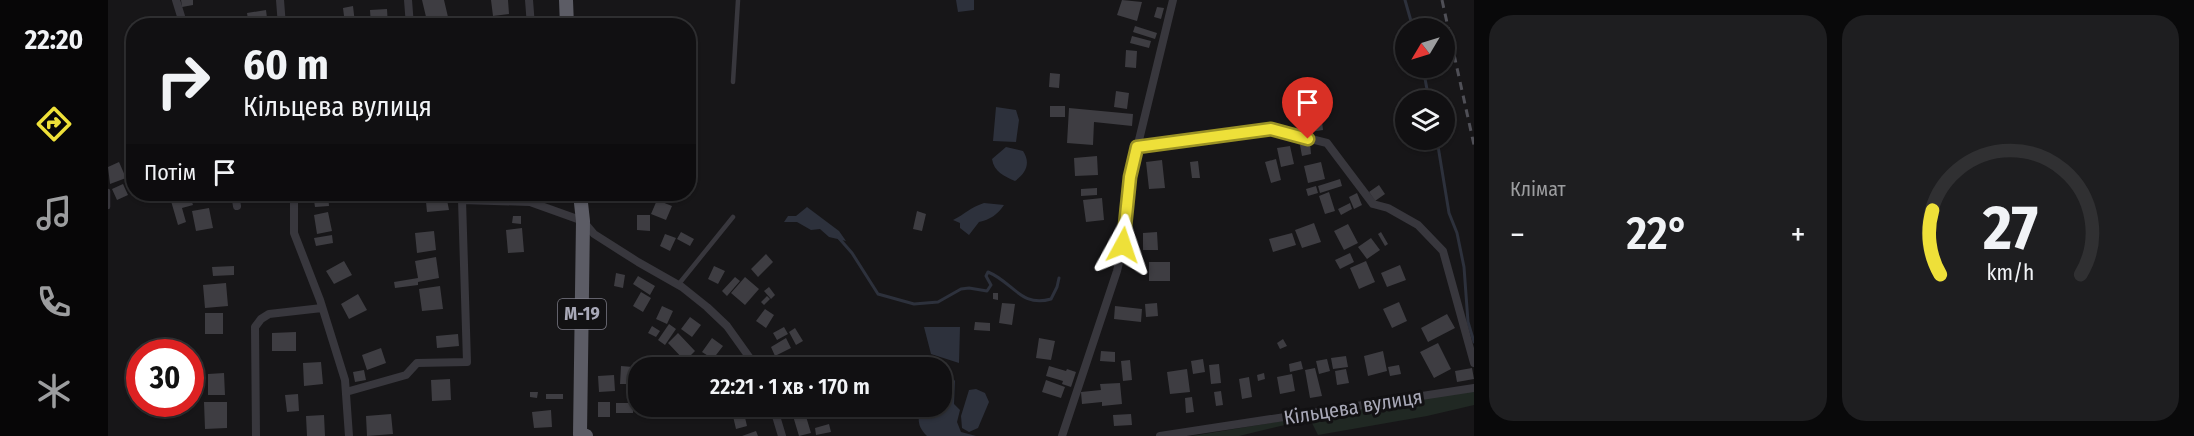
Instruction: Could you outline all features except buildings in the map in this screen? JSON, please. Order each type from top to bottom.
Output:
[{"type":"highway","points":[[566,0],[567,18]]},
{"type":"highway","name":"М-19","points":[[580,201],[583,221],[583,435]]},
{"type":"street","points":[[176,0],[182,18]]},
{"type":"street","points":[[280,0],[281,18]]},
{"type":"street","points":[[408,0],[409,18]]},
{"type":"street","points":[[529,0],[530,18]]},
{"type":"street","points":[[1062,436],[1118,271],[1130,177],[1173,0]]},
{"type":"street","points":[[1137,147],[1271,129],[1327,143],[1373,204],[1388,208],[1418,225],[1443,251],[1474,363]]},
{"type":"street","points":[[236,201],[237,206]]},
{"type":"street","points":[[294,201],[294,233],[322,308],[345,380],[349,436]]},
{"type":"street","points":[[346,392],[406,375],[417,363],[467,362],[462,201]]},
{"type":"street","points":[[496,201],[530,202],[583,221],[594,234],[678,285],[707,307],[727,326],[749,357]]},
{"type":"street","points":[[255,436],[255,327],[269,314],[322,308]]},
{"type":"street","name":"Кільцева вулиця","points":[[1160,436],[1474,388]]},
{"type":"street","points":[[776,417],[782,436]]},
{"type":"lane","points":[[733,82],[738,0]]},
{"type":"lane","points":[[108,192],[108,207]]},
{"type":"lane","points":[[678,285],[733,217]]},
{"type":"shaded area","points":[[956,0],[974,0],[974,10],[958,12]]},
{"type":"shaded area","points":[[996,107],[1016,110],[1019,120],[1016,142],[993,141]]},
{"type":"shaded area","points":[[1006,147],[1023,151],[1027,160],[1022,175],[1015,181],[1000,173],[993,163],[992,159]]},
{"type":"shaded area","points":[[984,203],[1004,205],[993,216],[979,222],[969,235],[960,228],[960,223],[953,220],[975,207]]},
{"type":"shaded area","points":[[807,207],[839,231],[846,241],[829,237],[820,229],[811,230],[797,222],[784,222],[788,216],[796,216]]},
{"type":"shaded area","points":[[924,327],[960,327],[959,363],[952,361],[952,357],[931,354]]},
{"type":"shaded area","points":[[952,377],[955,381],[954,404],[960,410],[957,422],[961,432],[976,436],[927,436],[921,429],[919,417],[952,417]]},
{"type":"shaded area","points":[[976,389],[985,393],[989,402],[978,428],[969,432],[962,428],[961,416],[969,390]]},
{"type":"shaded area","points":[[1474,389],[1474,405],[1427,416],[1318,435],[1310,419],[1239,436],[1192,436]]},
{"type":"waterway","points":[[1405,0],[1410,18]]},
{"type":"waterway","points":[[1425,78],[1427,90]]},
{"type":"waterway","points":[[1439,150],[1449,213],[1457,233],[1464,267],[1468,322],[1474,342]]},
{"type":"waterway","points":[[838,237],[852,253],[878,294],[914,304],[938,302],[961,289],[987,291],[991,285],[986,276],[988,272],[997,276],[1024,297],[1041,301],[1051,299],[1059,278]]},
{"type":"railway","points":[[1442,0],[1474,145]]},
{"type":"route","points":[[1123,245],[1130,177],[1137,147],[1271,129],[1308,139]]}]
